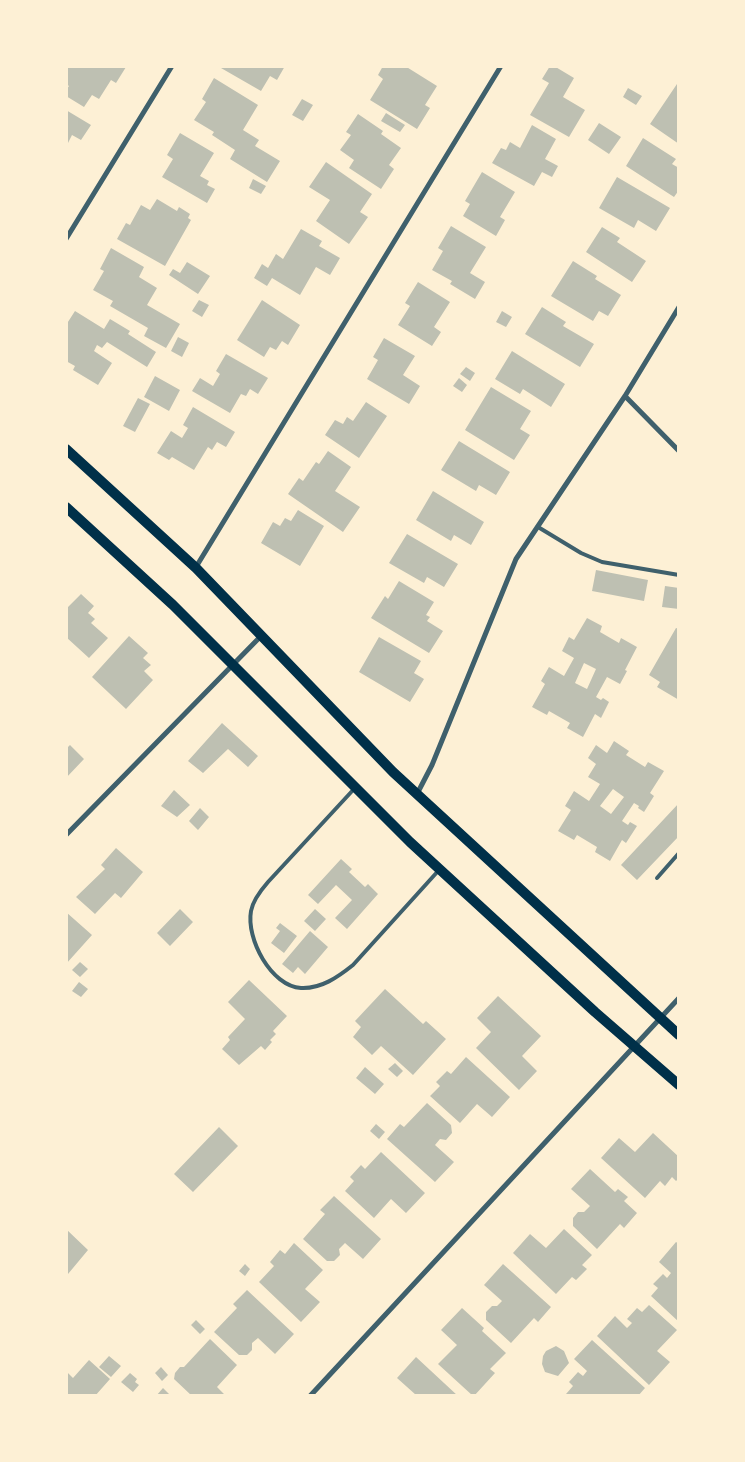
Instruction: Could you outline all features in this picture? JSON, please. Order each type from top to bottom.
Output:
[{"type":"main road","points":[[66,449],[196,568],[416,794],[679,1035]]},
{"type":"main road","points":[[66,507],[234,664],[439,869],[679,1085]]},
{"type":"street","points":[[66,239],[172,66]]},
{"type":"street","points":[[196,568],[501,66]]},
{"type":"street","points":[[416,794],[432,765],[516,560],[624,396],[679,307]]},
{"type":"street","points":[[624,396],[679,451]]},
{"type":"street","points":[[66,835],[261,636]]},
{"type":"street","points":[[310,1396],[679,998]]},
{"type":"lane","points":[[538,527],[580,553],[602,562],[679,575]]},
{"type":"lane","points":[[356,787],[268,882],[251,909],[250,920],[254,943],[277,976],[288,984],[300,988],[312,988],[340,976],[353,966],[439,869]]},
{"type":"lane","points":[[656,878],[679,853]]},
{"type":"building","points":[[66,66],[126,67],[116,83],[111,80],[99,99],[92,95],[84,107],[66,96],[66,90],[69,86],[66,84]]},
{"type":"building","points":[[221,66],[285,66],[277,80],[270,76],[261,91],[221,68]]},
{"type":"building","points":[[383,66],[405,66],[437,86],[425,105],[430,108],[417,129],[370,100],[383,79],[378,75]]},
{"type":"building","points":[[550,66],[554,66],[574,78],[563,97],[585,110],[569,137],[530,115],[549,83],[542,79]]},
{"type":"building","points":[[214,78],[258,105],[243,130],[259,140],[255,146],[280,161],[267,182],[230,159],[235,150],[212,135],[214,132],[194,120],[206,102],[202,99]]},
{"type":"building","points":[[679,81],[679,144],[650,124]]},
{"type":"building","points":[[628,88],[642,96],[636,105],[623,97]]},
{"type":"building","points":[[302,99],[313,105],[303,121],[292,115]]},
{"type":"building","points":[[66,110],[91,125],[81,140],[72,135],[68,143],[66,142]]},
{"type":"building","points":[[386,113],[405,125],[400,132],[381,121]]},
{"type":"building","points":[[358,114],[383,131],[381,134],[401,148],[389,165],[394,169],[381,189],[349,168],[354,160],[340,150],[351,135],[346,132]]},
{"type":"building","points":[[599,123],[621,137],[609,154],[588,140]]},
{"type":"building","points":[[532,125],[556,139],[545,159],[558,166],[552,177],[542,172],[534,186],[492,163],[501,148],[506,150],[510,142],[520,148]]},
{"type":"building","points":[[180,133],[214,153],[200,176],[209,181],[207,185],[215,189],[207,203],[162,177],[173,159],[167,155]]},
{"type":"building","points":[[643,138],[676,159],[672,164],[679,168],[679,190],[674,197],[626,166]]},
{"type":"building","points":[[326,162],[372,194],[360,212],[368,217],[349,244],[316,221],[330,200],[309,187]]},
{"type":"building","points":[[482,172],[515,192],[500,217],[505,220],[496,236],[463,216],[470,204],[465,201]]},
{"type":"building","points":[[617,177],[670,208],[656,231],[638,220],[634,228],[599,208]]},
{"type":"building","points":[[253,179],[266,186],[261,194],[249,188]]},
{"type":"building","points":[[157,199],[177,211],[179,207],[190,214],[188,218],[191,220],[165,266],[117,239],[126,223],[130,225],[141,205],[150,210]]},
{"type":"building","points":[[451,226],[486,247],[470,273],[485,282],[475,299],[450,284],[452,281],[432,270],[443,251],[438,248]]},
{"type":"building","points":[[602,227],[620,238],[617,242],[646,261],[632,282],[586,252]]},
{"type":"building","points":[[301,229],[322,241],[319,246],[340,258],[330,275],[316,267],[300,295],[272,278],[267,286],[254,278],[262,264],[268,268],[276,254],[283,259]]},
{"type":"building","points":[[111,248],[144,267],[139,277],[157,288],[147,305],[180,324],[166,348],[144,336],[148,328],[110,306],[113,301],[93,290],[104,271],[100,269]]},
{"type":"building","points":[[573,261],[597,276],[595,279],[621,295],[608,316],[599,311],[593,321],[551,296]]},
{"type":"building","points":[[187,262],[210,276],[198,294],[169,275],[173,269],[180,273]]},
{"type":"building","points":[[418,282],[450,302],[434,327],[441,332],[432,346],[398,325],[410,306],[405,303]]},
{"type":"building","points":[[199,300],[209,305],[202,317],[192,311]]},
{"type":"building","points":[[262,300],[300,325],[288,345],[282,341],[276,350],[270,347],[264,357],[237,340]]},
{"type":"building","points":[[542,307],[566,322],[563,326],[594,344],[580,367],[525,334]]},
{"type":"building","points":[[75,311],[104,329],[110,319],[130,331],[128,334],[156,352],[147,367],[107,342],[102,348],[97,345],[94,351],[112,363],[98,385],[73,370],[75,366],[66,361],[66,325]]},
{"type":"building","points":[[502,311],[512,317],[506,327],[496,322]]},
{"type":"building","points":[[178,337],[189,343],[182,357],[171,351]]},
{"type":"building","points":[[384,338],[415,356],[403,375],[420,386],[409,404],[367,379],[378,360],[373,357]]},
{"type":"building","points":[[512,351],[565,384],[551,407],[523,389],[520,394],[495,379]]},
{"type":"building","points":[[226,354],[268,378],[258,394],[250,389],[246,396],[241,394],[230,413],[192,391],[200,378],[213,386],[220,374],[216,371]]},
{"type":"building","points":[[466,367],[475,373],[470,381],[460,374]]},
{"type":"building","points":[[155,376],[180,390],[169,411],[144,397]]},
{"type":"building","points":[[459,378],[467,385],[462,392],[453,386]]},
{"type":"building","points":[[491,387],[531,411],[520,429],[530,435],[514,460],[465,430]]},
{"type":"building","points":[[138,398],[150,404],[135,432],[123,426]]},
{"type":"building","points":[[366,402],[387,416],[359,458],[325,435],[335,420],[343,424],[347,417],[353,421]]},
{"type":"building","points":[[193,407],[235,432],[226,447],[217,442],[212,450],[208,447],[194,470],[172,457],[169,460],[157,453],[171,431],[182,438],[188,428],[183,425]]},
{"type":"building","points":[[459,441],[510,472],[496,495],[479,485],[476,491],[441,470]]},
{"type":"building","points":[[328,451],[351,467],[335,491],[360,507],[343,532],[288,494],[299,478],[303,481],[316,462],[319,464]]},
{"type":"building","points":[[433,491],[484,522],[471,545],[454,535],[451,541],[416,520]]},
{"type":"building","points":[[298,510],[324,526],[300,566],[261,543],[273,522],[280,526],[285,518],[291,521]]},
{"type":"building","points":[[407,534],[458,564],[444,587],[427,577],[424,583],[389,563]]},
{"type":"building","points":[[596,570],[648,580],[644,601],[592,591]]},
{"type":"building","points":[[399,581],[434,602],[426,615],[430,617],[427,621],[443,631],[429,653],[371,618],[385,596],[388,599]]},
{"type":"building","points":[[665,586],[679,588],[679,609],[662,607]]},
{"type":"building","points":[[81,594],[94,606],[88,613],[95,619],[91,623],[108,638],[89,658],[66,637],[66,609]]},
{"type":"building","points":[[587,618],[602,626],[600,632],[619,643],[621,638],[637,647],[620,684],[607,677],[596,697],[601,700],[603,698],[609,702],[601,718],[595,714],[583,737],[567,728],[570,723],[549,711],[547,715],[532,707],[545,684],[541,681],[549,667],[564,676],[574,658],[562,651],[569,637],[574,640]],"holes":[[[584,663],[596,669],[587,689],[575,683]]]},
{"type":"building","points":[[676,628],[679,629],[679,700],[657,687],[660,682],[649,675]]},
{"type":"building","points":[[129,636],[148,653],[143,658],[151,665],[144,671],[153,680],[126,709],[92,677]]},
{"type":"building","points":[[379,637],[421,661],[414,673],[424,679],[410,702],[359,672]]},
{"type":"building","points":[[222,723],[258,756],[248,767],[228,749],[203,773],[188,761]]},
{"type":"building","points":[[614,741],[629,751],[626,755],[645,767],[648,762],[664,771],[650,793],[654,796],[644,812],[634,803],[622,821],[628,825],[630,822],[637,826],[626,843],[622,840],[610,861],[595,852],[597,847],[577,835],[574,840],[558,831],[571,810],[565,806],[574,791],[589,801],[600,784],[588,777],[596,764],[588,758],[596,745],[607,753]],"holes":[[[613,789],[624,797],[611,814],[600,806]]]},
{"type":"building","points":[[70,745],[84,759],[66,778],[66,749]]},
{"type":"building","points":[[174,790],[190,805],[177,817],[161,806]]},
{"type":"building","points":[[679,803],[679,836],[637,880],[621,865]]},
{"type":"building","points":[[200,808],[209,817],[198,830],[189,821]]},
{"type":"building","points":[[116,848],[143,872],[121,898],[115,893],[95,914],[76,897],[105,869],[101,865]]},
{"type":"building","points":[[341,859],[352,869],[349,872],[365,887],[368,884],[378,894],[347,929],[335,918],[352,900],[336,885],[318,904],[308,895]]},
{"type":"building","points":[[180,909],[193,922],[170,946],[157,933]]},
{"type":"building","points":[[315,909],[326,919],[315,931],[304,921]]},
{"type":"building","points":[[66,912],[92,935],[66,964]]},
{"type":"building","points":[[280,923],[297,936],[284,953],[271,943],[280,931],[276,928]]},
{"type":"building","points":[[310,931],[328,947],[305,974],[298,967],[293,973],[282,964]]},
{"type":"building","points":[[80,962],[88,969],[80,977],[72,970]]},
{"type":"building","points":[[249,980],[287,1016],[273,1031],[276,1034],[270,1040],[272,1042],[265,1050],[261,1046],[239,1065],[222,1049],[230,1040],[228,1037],[245,1019],[228,1002]]},
{"type":"building","points":[[79,982],[88,989],[81,997],[72,991]]},
{"type":"building","points":[[385,989],[423,1024],[426,1021],[446,1039],[413,1075],[381,1046],[372,1055],[353,1037],[361,1027],[355,1021]]},
{"type":"building","points":[[498,996],[541,1036],[522,1056],[537,1071],[519,1090],[476,1048],[491,1032],[477,1018]]},
{"type":"building","points":[[466,1057],[510,1097],[492,1117],[477,1104],[460,1123],[430,1096],[440,1086],[436,1082],[447,1071],[451,1074]]},
{"type":"building","points":[[395,1063],[403,1071],[397,1077],[388,1069]]},
{"type":"building","points":[[365,1067],[384,1084],[375,1094],[356,1078]]},
{"type":"building","points":[[427,1103],[451,1125],[452,1133],[446,1140],[440,1139],[435,1145],[454,1162],[435,1182],[387,1139],[400,1124],[404,1127]]},
{"type":"building","points":[[376,1124],[385,1132],[379,1139],[370,1131]]},
{"type":"building","points":[[219,1127],[238,1146],[193,1192],[174,1174]]},
{"type":"building","points":[[653,1133],[679,1157],[679,1178],[676,1181],[672,1177],[665,1186],[660,1181],[645,1198],[601,1158],[619,1138],[635,1152]]},
{"type":"building","points":[[381,1152],[425,1193],[406,1213],[391,1199],[374,1218],[345,1191],[354,1181],[350,1177],[361,1165],[365,1169]]},
{"type":"building","points":[[590,1169],[615,1192],[618,1189],[628,1197],[624,1201],[637,1213],[624,1228],[620,1224],[597,1249],[573,1226],[573,1218],[578,1212],[584,1212],[590,1206],[571,1189]]},
{"type":"building","points":[[334,1196],[381,1239],[363,1259],[345,1243],[339,1249],[340,1255],[334,1261],[327,1261],[303,1239],[325,1214],[320,1210]]},
{"type":"building","points":[[66,1229],[88,1250],[68,1274],[66,1272]]},
{"type":"building","points":[[564,1229],[592,1255],[582,1265],[587,1269],[576,1280],[572,1277],[556,1294],[513,1253],[530,1234],[546,1248]]},
{"type":"building","points":[[676,1242],[679,1244],[679,1322],[651,1296],[658,1288],[653,1284],[663,1274],[667,1278],[671,1273],[659,1262]]},
{"type":"building","points":[[294,1243],[323,1270],[305,1289],[320,1302],[301,1322],[259,1282],[274,1266],[270,1262],[280,1250],[285,1254]]},
{"type":"building","points":[[245,1264],[250,1269],[245,1276],[239,1271]]},
{"type":"building","points":[[503,1264],[551,1307],[538,1322],[534,1318],[511,1343],[486,1320],[486,1312],[492,1306],[497,1306],[502,1301],[484,1285]]},
{"type":"building","points":[[247,1290],[294,1334],[275,1354],[258,1338],[252,1343],[252,1350],[247,1355],[239,1355],[214,1332],[237,1308],[233,1304]]},
{"type":"building","points":[[649,1305],[677,1330],[657,1351],[670,1362],[649,1385],[597,1336],[615,1316],[627,1328],[632,1323],[627,1319],[637,1308],[642,1312]]},
{"type":"building","points":[[462,1308],[484,1328],[482,1331],[506,1353],[490,1369],[495,1373],[474,1396],[438,1364],[457,1345],[441,1330]]},
{"type":"building","points":[[196,1320],[205,1329],[200,1334],[191,1325]]},
{"type":"building","points":[[210,1339],[237,1365],[217,1387],[226,1396],[192,1396],[174,1379],[175,1373],[180,1367],[184,1367]]},
{"type":"building","points":[[592,1340],[645,1388],[638,1396],[569,1396],[566,1394],[573,1386],[569,1382],[578,1372],[583,1376],[587,1371],[574,1359]]},
{"type":"building","points":[[556,1346],[564,1351],[569,1363],[558,1376],[545,1372],[542,1364],[546,1351]]},
{"type":"building","points":[[109,1356],[121,1366],[111,1377],[99,1367]]},
{"type":"building","points":[[416,1357],[458,1396],[415,1396],[397,1378]]},
{"type":"building","points":[[89,1360],[110,1379],[95,1396],[66,1396],[66,1371],[73,1378]]},
{"type":"building","points":[[161,1367],[168,1375],[162,1381],[155,1373]]},
{"type":"building","points":[[130,1373],[137,1379],[135,1382],[139,1385],[133,1392],[121,1382]]},
{"type":"building","points":[[163,1388],[171,1396],[156,1396]]}]
